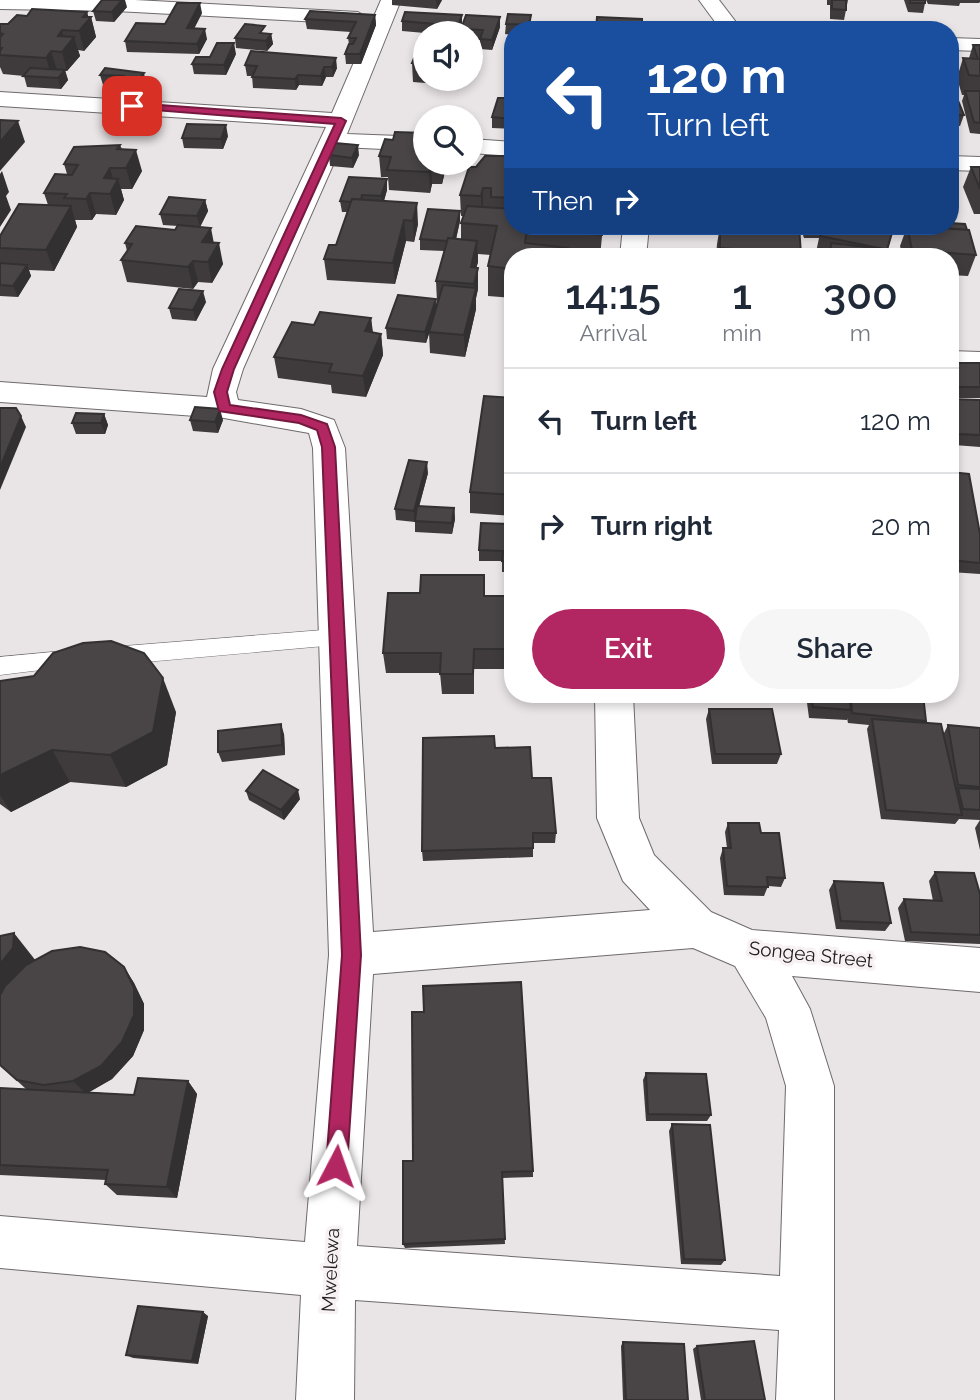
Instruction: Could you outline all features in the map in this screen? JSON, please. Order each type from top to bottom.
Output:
[{"type":"street","points":[[709,0],[725,21]]},
{"type":"street","points":[[0,3],[388,10],[337,130],[228,369],[221,392],[224,408],[0,392]]},
{"type":"street","points":[[959,44],[980,45]]},
{"type":"street","points":[[0,99],[337,130],[413,142]]},
{"type":"street","points":[[483,147],[504,148]]},
{"type":"street","points":[[959,163],[980,164]]},
{"type":"street","points":[[959,360],[980,361]]},
{"type":"street","name":"Mwelewa","points":[[224,408],[301,419],[323,427],[329,447],[352,955],[329,1271],[325,1400]]},
{"type":"street","name":"Songea Street","points":[[614,703],[618,818],[638,867],[695,927],[751,951],[980,970]]},
{"type":"street","points":[[352,955],[695,927]]},
{"type":"street","points":[[751,951],[787,1009],[810,1086],[806,1400]]},
{"type":"street","points":[[0,1242],[329,1271],[807,1305]]},
{"type":"lane","points":[[0,666],[336,637]]},
{"type":"building","points":[[102,0],[122,0],[112,12],[93,11]]},
{"type":"building","points":[[832,0],[846,0],[846,10],[832,9]]},
{"type":"building","points":[[910,0],[925,0],[925,3],[910,3]]},
{"type":"building","points":[[177,3],[200,3],[187,28],[205,29],[197,44],[125,41],[136,23],[165,24]]},
{"type":"building","points":[[32,9],[87,12],[83,17],[91,17],[79,31],[62,30],[58,36],[74,37],[62,52],[51,51],[46,58],[0,55],[0,37],[3,34],[0,33],[0,24],[8,24],[17,15],[27,16]]},
{"type":"building","points":[[310,11],[375,15],[360,54],[345,54],[349,44],[353,44],[356,38],[348,38],[356,22],[305,19]]},
{"type":"building","points":[[405,12],[462,15],[460,21],[402,21]]},
{"type":"building","points":[[508,14],[531,15],[530,21],[507,21]]},
{"type":"building","points":[[466,15],[500,17],[492,40],[483,39],[483,21],[464,21]]},
{"type":"building","points":[[597,17],[642,19],[642,21],[597,21]]},
{"type":"building","points":[[245,24],[265,26],[260,33],[271,34],[266,41],[235,38]]},
{"type":"building","points":[[217,43],[234,43],[224,65],[192,64],[196,57],[210,57]]},
{"type":"building","points":[[973,45],[980,45],[980,76],[969,75],[963,58],[978,59]]},
{"type":"building","points":[[251,51],[336,58],[332,67],[324,67],[321,76],[298,75],[295,79],[252,77],[257,66],[245,65]]},
{"type":"building","points":[[30,68],[65,70],[58,78],[23,76]]},
{"type":"building","points":[[105,68],[144,73],[136,82],[119,81],[123,76],[100,75]]},
{"type":"building","points":[[965,91],[980,91],[980,123],[974,122]]},
{"type":"building","points":[[498,98],[504,98],[504,118],[492,117]]},
{"type":"building","points":[[0,120],[18,121],[0,142]]},
{"type":"building","points":[[187,124],[226,125],[221,139],[182,138]]},
{"type":"building","points":[[395,132],[413,133],[413,171],[387,170],[391,157],[379,156],[385,139],[393,140]]},
{"type":"building","points":[[335,143],[358,145],[352,158],[329,155]]},
{"type":"building","points":[[120,145],[117,149],[136,150],[126,168],[110,168],[104,178],[118,179],[110,194],[90,193],[86,199],[64,198],[67,194],[44,193],[55,174],[72,175],[78,165],[64,164],[74,147]]},
{"type":"building","points":[[485,156],[504,156],[504,198],[491,197],[491,188],[483,188],[481,196],[460,195],[466,175],[483,175]]},
{"type":"building","points":[[971,167],[980,167],[980,189]]},
{"type":"building","points":[[349,177],[387,179],[381,196],[362,195],[361,200],[340,201]]},
{"type":"building","points":[[169,197],[205,200],[197,216],[160,214]]},
{"type":"building","points":[[352,199],[417,203],[413,221],[404,220],[393,263],[324,259],[329,245],[336,245]]},
{"type":"building","points":[[19,204],[71,206],[46,250],[0,248],[0,236]]},
{"type":"building","points":[[467,206],[504,208],[504,235],[526,235],[525,243],[568,248],[504,248],[504,268],[488,266],[497,226],[461,223]]},
{"type":"building","points":[[428,209],[460,211],[453,239],[420,239]]},
{"type":"building","points":[[959,224],[965,224],[967,230],[959,229]]},
{"type":"building","points":[[178,225],[211,228],[202,242],[219,243],[208,262],[193,261],[188,267],[121,260],[132,244],[125,243],[136,226],[175,230]]},
{"type":"building","points":[[959,229],[969,230],[976,255],[959,254],[959,248],[912,248],[909,235],[959,235]]},
{"type":"building","points":[[720,235],[800,235],[801,248],[720,248]]},
{"type":"building","points":[[820,235],[891,235],[888,248]]},
{"type":"building","points":[[448,238],[477,241],[471,267],[478,268],[474,284],[436,281]]},
{"type":"building","points":[[831,243],[875,248],[831,248]]},
{"type":"building","points":[[0,263],[27,265],[13,286],[0,285]]},
{"type":"building","points":[[443,285],[476,288],[464,335],[429,332]]},
{"type":"building","points":[[179,289],[203,291],[193,310],[169,308]]},
{"type":"building","points":[[398,295],[436,299],[425,332],[386,328]]},
{"type":"building","points":[[320,312],[371,318],[365,331],[381,334],[363,376],[329,372],[332,364],[274,357],[292,322],[314,325]]},
{"type":"building","points":[[959,363],[980,363],[980,387],[959,387]]},
{"type":"building","points":[[484,396],[504,397],[504,494],[470,492]]},
{"type":"building","points":[[959,399],[980,400],[980,435],[959,434]]},
{"type":"building","points":[[195,407],[220,409],[215,422],[190,420]]},
{"type":"building","points":[[0,408],[16,408],[21,416],[0,468]]},
{"type":"building","points":[[76,413],[104,414],[101,423],[72,423]]},
{"type":"building","points":[[409,460],[427,462],[414,511],[395,509]]},
{"type":"building","points":[[959,473],[969,474],[980,534],[980,563],[959,561]]},
{"type":"building","points":[[417,506],[454,508],[452,523],[415,521]]},
{"type":"building","points":[[481,523],[504,524],[504,561],[503,551],[479,550]]},
{"type":"building","points":[[421,575],[484,575],[484,596],[504,596],[504,649],[474,649],[473,674],[440,674],[441,653],[383,653],[388,593],[420,593]]},
{"type":"building","points":[[111,641],[144,653],[163,678],[153,732],[110,755],[52,750],[0,775],[0,681],[34,676],[53,653],[83,643]]},
{"type":"building","points":[[812,703],[850,703],[851,710],[813,707]]},
{"type":"building","points":[[851,703],[924,703],[926,721],[852,713]]},
{"type":"building","points":[[709,709],[772,709],[781,754],[715,754]]},
{"type":"building","points":[[872,719],[941,724],[962,815],[886,810]]},
{"type":"building","points":[[281,724],[282,745],[218,752],[218,731]]},
{"type":"building","points":[[948,725],[980,728],[980,787],[958,785]]},
{"type":"building","points":[[494,736],[495,748],[530,747],[532,778],[551,778],[556,833],[533,833],[533,848],[422,851],[423,738]]},
{"type":"building","points":[[263,770],[298,790],[281,810],[246,791]]},
{"type":"building","points":[[958,788],[980,789],[980,810],[963,809]]},
{"type":"building","points":[[728,823],[759,823],[761,833],[779,833],[785,878],[767,877],[768,887],[727,886],[723,848],[731,848]]},
{"type":"building","points":[[935,872],[974,873],[980,894],[980,935],[911,932],[904,899],[942,901]]},
{"type":"building","points":[[834,881],[883,883],[891,923],[841,921]]},
{"type":"building","points":[[14,933],[13,948],[0,964],[0,936]]},
{"type":"building","points":[[80,947],[105,952],[124,967],[134,988],[134,1015],[122,1042],[101,1066],[73,1081],[44,1085],[17,1080],[0,1065],[0,995],[5,986],[26,965],[52,951]]},
{"type":"building","points":[[521,982],[533,1171],[502,1172],[505,1239],[403,1244],[403,1161],[413,1161],[412,1012],[424,1012],[423,986]]},
{"type":"building","points":[[646,1073],[706,1074],[711,1115],[648,1114]]},
{"type":"building","points":[[138,1078],[188,1081],[167,1187],[105,1184],[108,1170],[0,1165],[0,1088],[134,1095]]},
{"type":"building","points":[[672,1124],[710,1125],[725,1260],[684,1259]]},
{"type":"building","points":[[138,1306],[203,1312],[192,1361],[126,1355]]},
{"type":"building","points":[[754,1341],[765,1400],[705,1400],[697,1346]]},
{"type":"building","points":[[623,1342],[684,1344],[688,1400],[626,1400]]},
{"type":"route","points":[[132,106],[341,121],[228,369],[221,392],[224,408],[301,419],[323,427],[329,447],[352,955],[336,1166]]}]
